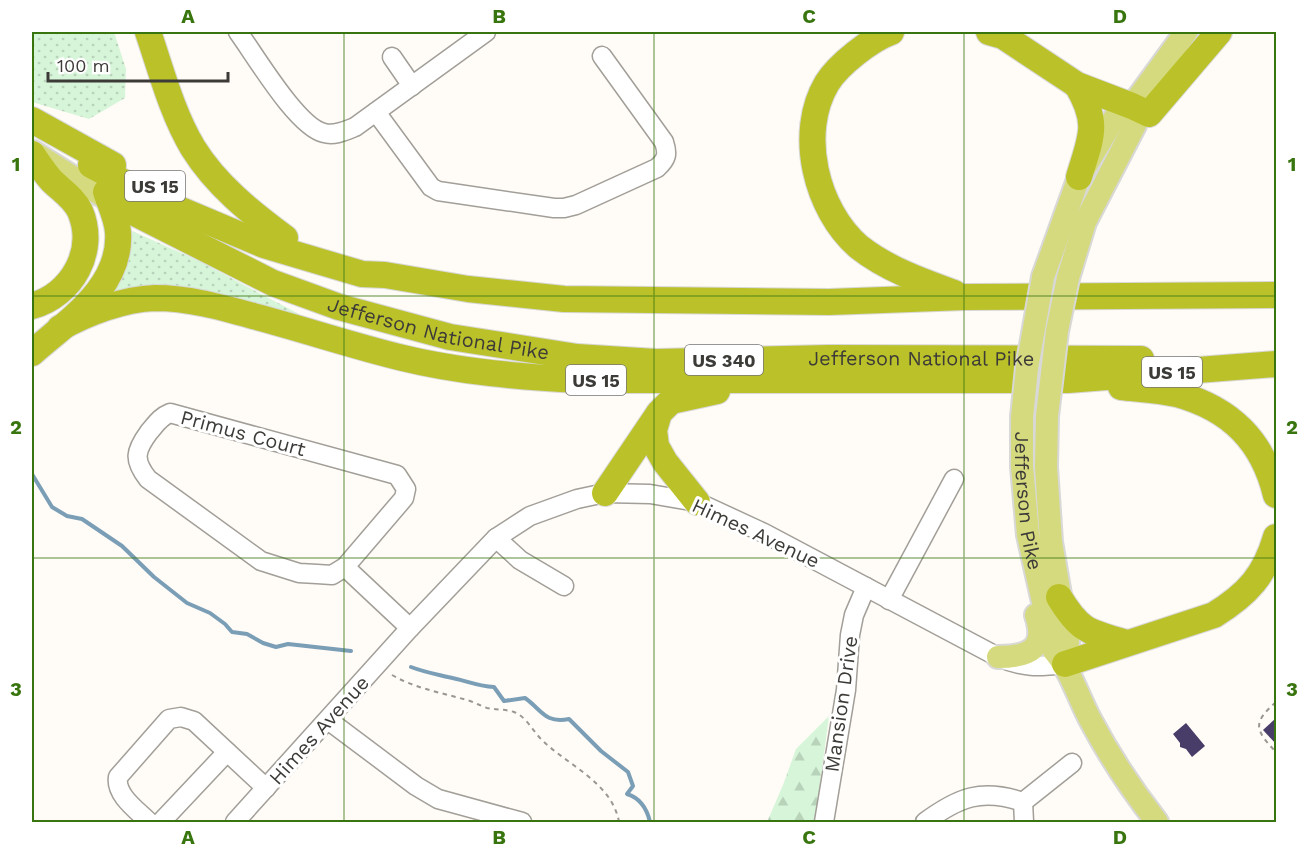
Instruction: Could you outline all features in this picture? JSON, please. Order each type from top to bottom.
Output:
[{"type":"highway","points":[[148,32],[174,108],[193,147],[229,192],[256,217],[285,238]]},
{"type":"highway","points":[[891,32],[867,45],[828,82],[817,108],[813,135],[818,179],[824,200],[839,224],[858,246],[910,277],[965,297]]},
{"type":"highway","points":[[989,32],[1003,36],[1077,85],[1132,105],[1149,114],[1219,32]]},
{"type":"highway","points":[[1077,85],[1090,108],[1093,124],[1079,177]]},
{"type":"highway","name":"US 15","points":[[32,120],[151,184],[209,210],[366,265],[385,275]]},
{"type":"highway","points":[[32,151],[51,180],[74,202],[84,224],[85,239],[84,254],[79,269],[71,281],[48,300],[32,306]]},
{"type":"highway","points":[[60,328],[103,286],[116,259],[118,231],[103,184],[91,165]]},
{"type":"highway","name":"Jefferson National Pike","points":[[91,165],[157,200],[264,245],[362,274],[385,275],[468,289],[564,299],[830,302],[965,297],[1276,295]]},
{"type":"highway","name":"Jefferson National Pike","points":[[109,200],[273,283],[339,307],[450,337],[577,357],[656,362],[828,358],[1024,360],[1276,357]]},
{"type":"highway","points":[[191,243],[305,312],[404,359]]},
{"type":"highway","points":[[1151,295],[1262,282],[1276,278]]},
{"type":"highway","name":"US 15","points":[[32,353],[60,328],[77,319],[124,303],[153,298],[192,301],[234,310],[404,359],[535,378],[580,380],[1068,380],[1276,364]]},
{"type":"highway","points":[[605,493],[659,413],[671,401],[687,396],[789,379]]},
{"type":"highway","points":[[1068,380],[1175,394],[1204,403],[1229,418],[1248,434],[1264,458],[1276,495]]},
{"type":"highway","points":[[659,413],[654,429],[656,446],[697,502]]},
{"type":"highway","points":[[1065,664],[1214,615],[1232,604],[1264,570],[1276,537]]},
{"type":"highway","points":[[1059,597],[1079,625],[1093,633],[1127,643]]},
{"type":"main road","name":"Jefferson Pike","points":[[1157,822],[1129,786],[1107,751],[1085,711],[1065,664],[1054,651],[1028,535],[1022,466],[1022,417],[1027,368],[1042,277],[1079,177],[1118,114],[1132,105],[1186,32]]},
{"type":"main road","name":"Jefferson Pike","points":[[1065,664],[1068,642],[1051,542],[1046,467],[1047,416],[1057,331],[1068,278],[1085,222],[1135,125],[1132,105]]},
{"type":"main road","points":[[32,151],[50,145],[91,165]]},
{"type":"main road","name":"Jefferson National Pike","points":[[32,151],[109,200]]},
{"type":"main road","points":[[998,657],[1026,654],[1038,643],[1038,622],[1022,555],[1028,535]]},
{"type":"street","points":[[238,32],[302,120],[323,133],[344,132],[355,127],[486,32]]},
{"type":"street","points":[[376,112],[431,187],[438,191],[554,208],[576,205],[657,168],[665,161],[667,152],[664,142],[603,56]]},
{"type":"street","points":[[392,57],[412,86]]},
{"type":"street","name":"Primus Court","points":[[170,413],[397,475],[405,489],[404,498],[345,567],[332,575],[308,574],[261,561],[148,479],[139,467],[137,455],[140,444],[162,417],[170,413]]},
{"type":"street","points":[[889,600],[954,479]]},
{"type":"street","name":"Himes Avenue","points":[[235,822],[410,628],[496,538],[530,516],[577,499],[605,493],[650,494],[697,502],[764,533],[1018,666],[1040,667],[1065,664]]},
{"type":"street","points":[[496,538],[520,560],[564,586]]},
{"type":"street","points":[[345,567],[410,628]]},
{"type":"street","name":"Mansion Drive","points":[[824,822],[846,690],[850,635],[854,615],[866,587]]},
{"type":"street","points":[[149,822],[119,791],[118,777],[169,719],[182,717],[194,721],[266,788]]},
{"type":"street","points":[[328,720],[416,786],[438,799],[522,822]]},
{"type":"street","points":[[161,822],[227,752]]},
{"type":"street","points":[[1023,802],[1072,763]]},
{"type":"street","points":[[925,822],[959,801],[974,796],[994,794],[1023,802]]},
{"type":"street","points":[[1023,802],[1024,822]]},
{"type":"path","points":[[392,675],[444,695],[472,701],[485,708],[515,712],[543,741],[596,785],[611,801],[618,814],[619,822]]},
{"type":"path","points":[[1276,702],[1262,715],[1258,727],[1276,752]]},
{"type":"green space","points":[[32,32],[114,32],[126,69],[125,98],[89,119],[32,102]]},
{"type":"green space","points":[[130,230],[197,260],[333,332],[270,315],[102,304]]},
{"type":"green space","points":[[829,716],[815,822],[767,822],[796,749]]},
{"type":"building","points":[[1276,718],[1276,744],[1263,730]]},
{"type":"building","points":[[1186,723],[1205,746],[1192,757],[1186,749],[1180,747],[1180,743],[1173,734]]},
{"type":"waterway","points":[[32,474],[52,507],[67,516],[82,519],[122,546],[154,577],[187,603],[210,613],[232,632],[247,634],[276,647],[288,644],[351,651]]},
{"type":"waterway","points":[[411,667],[494,687],[504,701],[525,698],[549,718],[569,719],[601,751],[628,772],[633,786],[627,794],[636,798],[642,805],[650,822]]}]
